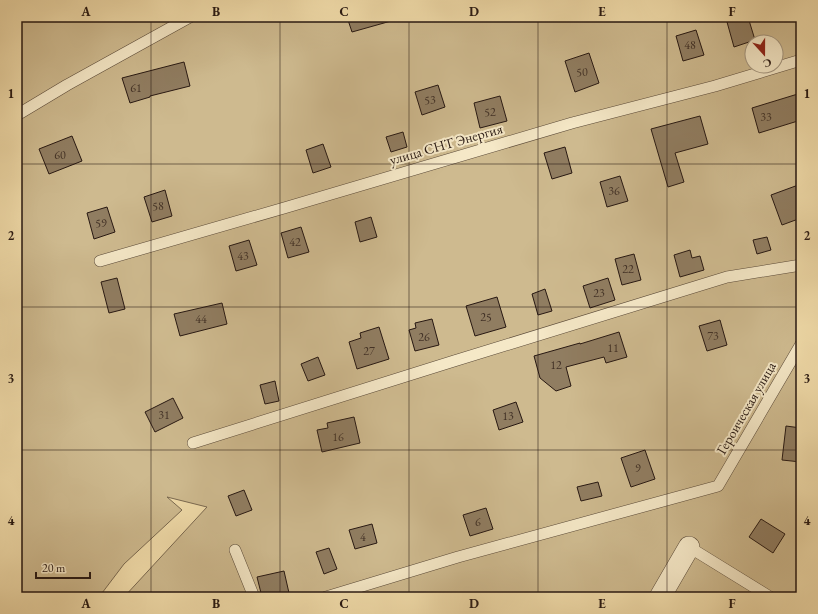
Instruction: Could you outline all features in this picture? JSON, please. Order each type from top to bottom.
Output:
[{"type":"street","points":[[660,597],[689,547]]},
{"type":"lane","points":[[17,115],[67,85],[190,17]]},
{"type":"lane","name":"улица СНТ Энергия","points":[[100,261],[572,123],[715,86],[801,60]]},
{"type":"lane","points":[[192,443],[454,360],[727,277],[801,265]]},
{"type":"lane","name":"Героическая улица","points":[[326,597],[458,557],[718,486],[801,344]]},
{"type":"lane","points":[[689,547],[770,597]]},
{"type":"lane","points":[[235,550],[254,597]]},
{"type":"shaded area","points":[[17,17],[801,17],[801,597],[124,597],[207,507],[167,497],[182,510],[124,564],[99,597],[17,597]]},
{"type":"building","points":[[347,17],[390,17],[391,21],[352,32]]},
{"type":"building","points":[[742,17],[748,17],[753,34],[744,34],[744,44],[734,47],[727,22]]},
{"type":"building","points":[[696,30],[704,55],[683,61],[676,36]]},
{"type":"building","points":[[589,53],[599,83],[575,92],[565,61]]},
{"type":"building","points":[[184,62],[190,86],[150,96],[130,103],[122,78]]},
{"type":"building","points":[[438,85],[445,107],[422,115],[415,92]]},
{"type":"building","points":[[801,93],[801,120],[759,133],[752,108]]},
{"type":"building","points":[[500,96],[507,121],[480,128],[474,103]]},
{"type":"building","points":[[700,116],[708,144],[675,153],[684,182],[668,187],[651,129]]},
{"type":"building","points":[[403,132],[407,147],[391,152],[386,137]]},
{"type":"building","points":[[72,136],[82,161],[49,174],[39,149]]},
{"type":"building","points":[[323,144],[331,167],[313,173],[306,150]]},
{"type":"building","points":[[565,147],[572,173],[552,179],[544,153]]},
{"type":"building","points":[[620,176],[628,201],[607,207],[600,182]]},
{"type":"building","points":[[801,184],[801,218],[782,225],[771,195]]},
{"type":"building","points":[[165,190],[172,216],[152,222],[144,197]]},
{"type":"building","points":[[107,207],[115,232],[94,239],[87,213]]},
{"type":"building","points":[[371,217],[377,237],[360,242],[355,222]]},
{"type":"building","points":[[301,227],[309,252],[288,258],[281,233]]},
{"type":"building","points":[[767,237],[771,250],[757,254],[753,240]]},
{"type":"building","points":[[249,240],[257,265],[236,271],[229,246]]},
{"type":"building","points":[[690,250],[692,258],[700,256],[704,270],[680,277],[674,255]]},
{"type":"building","points":[[634,254],[641,280],[622,285],[615,259]]},
{"type":"building","points":[[117,278],[125,309],[109,313],[101,282]]},
{"type":"building","points":[[608,278],[615,300],[590,308],[583,286]]},
{"type":"building","points":[[545,289],[552,311],[538,315],[532,294]]},
{"type":"building","points":[[497,297],[506,327],[475,336],[466,306]]},
{"type":"building","points":[[222,303],[227,324],[180,336],[174,314]]},
{"type":"building","points":[[432,319],[439,345],[415,351],[409,330],[416,328],[415,323]]},
{"type":"building","points":[[720,320],[727,345],[707,351],[699,326]]},
{"type":"building","points":[[379,327],[389,359],[357,369],[349,342],[361,338],[360,333]]},
{"type":"building","points":[[619,332],[627,357],[606,363],[604,357],[566,367],[571,386],[556,391],[540,378],[534,356]]},
{"type":"building","points":[[318,357],[325,375],[308,381],[301,364]]},
{"type":"building","points":[[275,381],[279,401],[265,404],[260,385]]},
{"type":"building","points":[[173,398],[183,418],[155,432],[145,412]]},
{"type":"building","points":[[516,402],[523,422],[499,430],[493,410]]},
{"type":"building","points":[[354,417],[360,443],[322,452],[317,430],[328,428],[327,423]]},
{"type":"building","points":[[786,426],[801,428],[801,462],[782,460]]},
{"type":"building","points":[[645,450],[655,479],[631,487],[621,458]]},
{"type":"building","points":[[598,482],[602,496],[581,501],[577,487]]},
{"type":"building","points":[[244,490],[252,510],[236,516],[228,496]]},
{"type":"building","points":[[486,508],[493,529],[470,536],[463,515]]},
{"type":"building","points":[[761,519],[785,534],[773,553],[749,537]]},
{"type":"building","points":[[372,524],[377,543],[355,549],[349,530]]},
{"type":"building","points":[[329,548],[337,569],[324,574],[316,552]]},
{"type":"building","points":[[284,571],[289,593],[274,597],[262,597],[257,577]]}]
